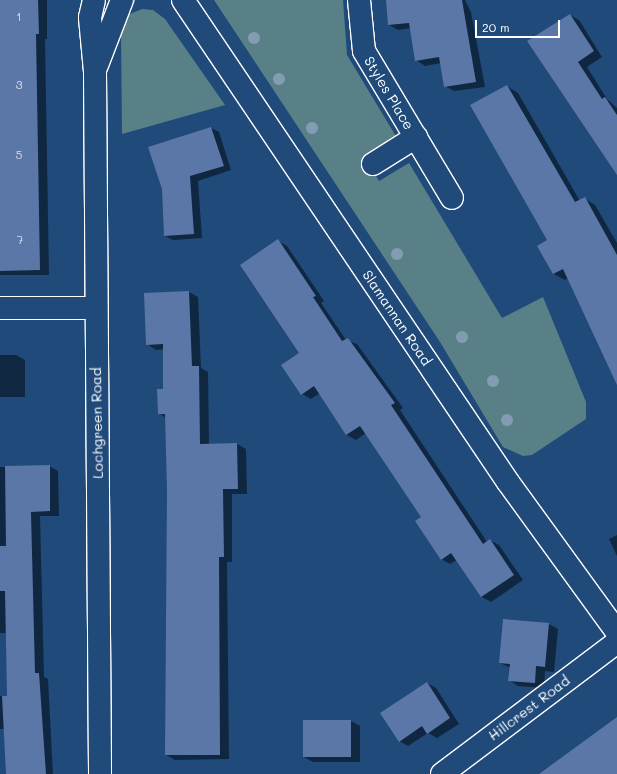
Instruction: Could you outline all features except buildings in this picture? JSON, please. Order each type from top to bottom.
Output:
[{"type":"street","name":"Lochgreen Road","points":[[94,0],[90,18],[94,72],[100,774]]},
{"type":"street","name":"Lochgreen Road","points":[[94,72],[122,0]]},
{"type":"street","name":"Slamannan Road","points":[[183,0],[508,482],[617,632]]},
{"type":"street","name":"Styles Place","points":[[359,0],[364,51],[452,198]]},
{"type":"street","name":"Styles Place","points":[[373,164],[416,137]]},
{"type":"street","points":[[0,308],[96,308]]},
{"type":"street","name":"Hillcrest Road","points":[[442,774],[617,642]]},
{"type":"green space","points":[[214,0],[343,0],[347,55],[397,138],[365,158],[379,181],[409,163],[502,318],[543,297],[586,402],[586,419],[532,455],[523,456],[503,447],[440,342]]},
{"type":"green space","points":[[142,9],[153,10],[165,19],[225,105],[122,134],[121,32],[130,14]]}]
